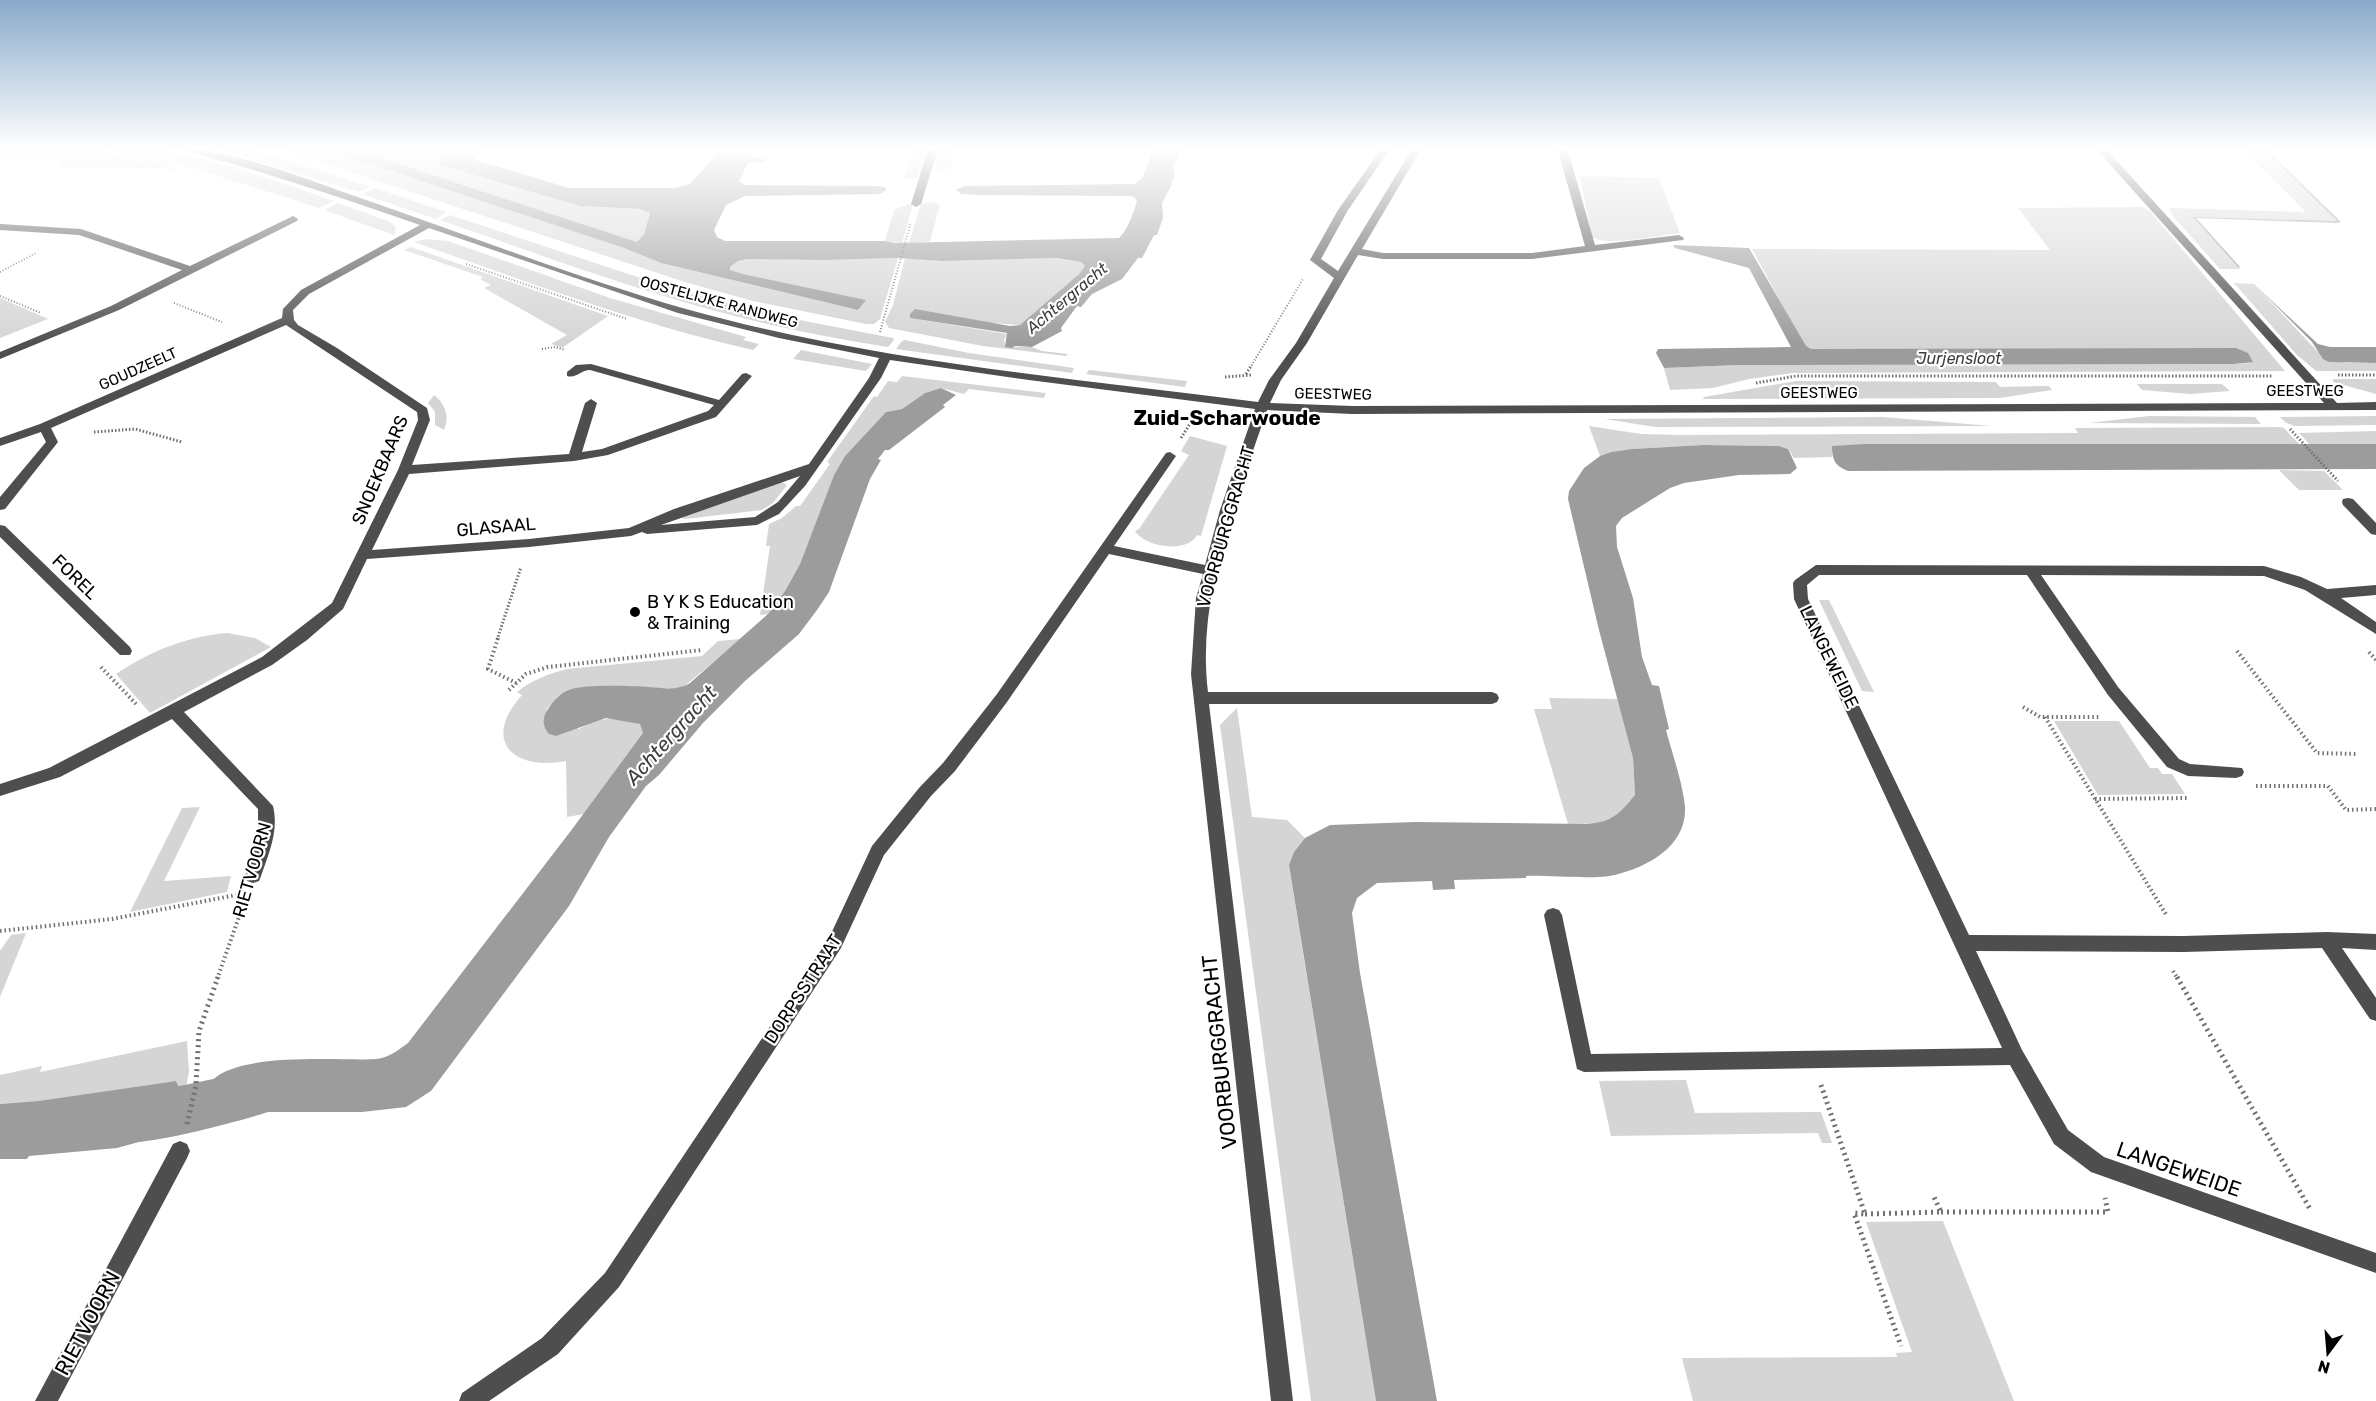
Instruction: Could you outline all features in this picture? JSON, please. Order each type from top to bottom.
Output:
[{"type":"street","name":"OOSTELIJKE RANDWEG","points":[[397,214],[682,311],[778,335],[886,356],[1262,405]]},
{"type":"street","points":[[1339,276],[1315,260],[1341,214]]},
{"type":"street","name":"VOORBURGGRACHT","points":[[1282,1401],[1198,674],[1198,639],[1203,598],[1210,571],[1240,468],[1262,405],[1376,214]]},
{"type":"street","points":[[1581,214],[1591,249]]},
{"type":"street","points":[[2162,214],[2334,406]]},
{"type":"street","points":[[0,356],[72,326],[293,219]]},
{"type":"street","points":[[288,320],[288,309],[305,292],[428,225]]},
{"type":"street","points":[[0,227],[81,232],[191,270]]},
{"type":"street","points":[[1354,251],[1383,256],[1532,256],[1679,238]]},
{"type":"street","name":"GOUDZEELT","points":[[0,442],[46,431],[288,320]]},
{"type":"street","name":"SNOEKBAARS","points":[[174,711],[267,661],[338,606],[404,470],[424,420],[423,411],[333,350],[294,327],[288,320]]},
{"type":"street","name":"GLASAAL","points":[[364,555],[529,543],[757,520],[779,510],[813,468],[875,378],[886,356]]},
{"type":"street","points":[[571,374],[579,367],[591,367],[722,404]]},
{"type":"street","points":[[404,470],[574,457],[604,452],[712,414],[746,376]]},
{"type":"street","points":[[574,457],[591,403]]},
{"type":"street","name":"GEESTWEG","points":[[1262,405],[1352,410],[2376,406]]},
{"type":"street","points":[[1,502],[52,442],[46,431]]},
{"type":"street","name":"DORPSSTRAAT","points":[[470,1401],[550,1346],[612,1281],[835,943],[878,851],[925,792],[949,767],[1002,698],[1170,456]]},
{"type":"street","name":"GLASAAL","points":[[631,532],[679,512],[813,468]]},
{"type":"street","points":[[2348,502],[2376,531]]},
{"type":"street","name":"FOREL","points":[[0,529],[125,651]]},
{"type":"street","points":[[1105,549],[1210,571]]},
{"type":"street","name":"LANGEWEIDE","points":[[2376,629],[2328,594],[2289,576],[2264,571],[1816,570],[1800,583],[1801,599],[2015,1056],[2061,1137],[2098,1165],[2376,1263]]},
{"type":"street","points":[[2031,571],[2113,691],[2172,763],[2188,770],[2236,772]]},
{"type":"street","name":"LANGEWEIDE","points":[[2328,594],[2376,590]]},
{"type":"street","points":[[1201,698],[1492,698]]},
{"type":"street","points":[[0,790],[54,773],[174,711]]},
{"type":"street","name":"RIETVOORN","points":[[174,711],[265,806],[268,819],[267,828],[253,876]]},
{"type":"street","points":[[1553,915],[1584,1063],[2015,1056]]},
{"type":"street","points":[[1964,943],[2184,944],[2327,940],[2376,942]]},
{"type":"street","points":[[2327,940],[2376,1013]]},
{"type":"street","name":"RIETVOORN","points":[[46,1401],[180,1151]]},
{"type":"path","points":[[870,330],[880,332],[907,238]]},
{"type":"path","points":[[1246,374],[1315,260]]},
{"type":"path","points":[[0,296],[72,326]]},
{"type":"path","points":[[170,302],[226,324],[250,337]]},
{"type":"path","points":[[2037,376],[2043,383]]},
{"type":"path","points":[[46,431],[135,429],[182,442]]},
{"type":"path","points":[[2299,439],[2333,475]]},
{"type":"path","points":[[516,683],[488,669],[529,543]]},
{"type":"path","points":[[509,690],[526,674],[558,666],[702,650]]},
{"type":"path","points":[[2237,651],[2317,753],[2358,754]]},
{"type":"path","points":[[101,667],[153,722]]},
{"type":"path","points":[[2023,706],[2040,717],[2134,717]]},
{"type":"path","points":[[2045,717],[2184,944]]},
{"type":"path","points":[[2236,772],[2246,786],[2328,786],[2346,810],[2376,809]]},
{"type":"path","name":"RIETVOORN","points":[[0,931],[112,919],[248,892],[200,1031],[196,1085],[188,1121]]},
{"type":"path","points":[[2158,944],[2313,1215],[2312,1239]]},
{"type":"path","points":[[1813,1060],[1865,1214]]},
{"type":"path","points":[[1901,1347],[1854,1213],[2108,1212],[2098,1165]]},
{"type":"path","points":[[1933,1195],[1941,1212]]},
{"type":"shaded area","points":[[336,214],[370,214],[388,221],[396,227],[394,235]]},
{"type":"shaded area","points":[[422,214],[443,214],[436,219]]},
{"type":"shaded area","points":[[480,214],[522,214],[624,248],[661,263],[858,310],[865,300],[743,274],[730,270],[730,267],[738,261],[747,259],[898,258],[880,319],[874,324],[753,301],[688,283]]},
{"type":"shaded area","points":[[553,214],[650,214],[644,234],[637,242]]},
{"type":"shaded area","points":[[893,214],[910,214],[902,243],[885,241]]},
{"type":"shaded area","points":[[918,214],[937,214],[930,241],[909,243]]},
{"type":"shaded area","points":[[1588,214],[1673,214],[1680,233],[1621,241],[1599,240],[1592,237]]},
{"type":"shaded area","points":[[2023,214],[2153,214],[2285,371],[1793,373],[1749,379],[1713,388],[1670,390],[1664,368],[1739,365],[2251,364],[1806,349],[1752,249],[2050,250]]},
{"type":"shaded area","points":[[2330,214],[2337,221],[2193,217],[2241,269],[2220,269],[2172,215]]},
{"type":"shaded area","points":[[450,215],[677,290],[789,318],[894,340],[888,347],[848,340],[767,324],[690,304],[582,270],[440,220]]},
{"type":"shaded area","points":[[427,239],[448,241],[610,298],[746,337],[743,340],[759,344],[753,350],[667,328],[414,242]]},
{"type":"shaded area","points":[[411,247],[608,316],[562,348],[551,344],[567,335],[484,288],[491,285],[480,279],[483,277],[404,250]]},
{"type":"shaded area","points":[[905,258],[942,261],[1057,258],[1081,262],[1085,266],[1079,274],[1020,325],[910,318],[1007,334],[1004,340],[1006,347],[1032,347],[1042,351],[1068,354],[1066,356],[983,346],[889,328],[885,322],[893,305]]},
{"type":"shaded area","points":[[2234,283],[2254,284],[2317,351],[2346,363],[2376,363],[2376,371],[2316,371],[2296,354]]},
{"type":"shaded area","points":[[0,298],[48,319],[0,338]]},
{"type":"shaded area","points":[[905,340],[969,353],[1074,368],[1072,373],[896,349]]},
{"type":"shaded area","points":[[801,350],[872,364],[866,371],[793,359]]},
{"type":"shaded area","points":[[1089,370],[1187,381],[1185,387],[1086,374]]},
{"type":"shaded area","points":[[902,376],[1046,393],[1044,398],[969,389],[964,394],[941,388],[925,393],[902,409],[886,412],[845,456],[834,475],[800,564],[785,591],[768,614],[760,615],[770,546],[766,546],[769,524],[782,518],[796,506],[800,506],[830,464],[827,462],[874,396],[877,397],[888,381],[897,382]]},
{"type":"shaded area","points":[[2333,379],[2376,379],[2376,394],[2333,382]]},
{"type":"shaded area","points":[[1796,381],[1996,382],[2000,387],[2049,386],[2052,390],[2000,398],[1703,399]]},
{"type":"shaded area","points":[[2137,384],[2222,384],[2230,391],[2190,394],[2142,390]]},
{"type":"shaded area","points":[[434,395],[441,402],[445,411],[447,420],[444,430],[435,425],[435,412],[428,403]]},
{"type":"shaded area","points":[[2149,416],[2255,417],[2261,424],[2089,423]]},
{"type":"shaded area","points":[[2376,416],[2376,425],[2294,426],[2280,417]]},
{"type":"shaded area","points":[[1883,417],[1992,426],[1655,427],[1605,419]]},
{"type":"shaded area","points":[[1589,426],[1641,434],[1677,435],[2078,433],[2075,428],[2280,427],[2284,428],[2300,445],[1832,446],[1832,457],[1794,458],[1788,449],[1779,446],[1704,445],[1632,449],[1600,456]]},
{"type":"shaded area","points":[[2376,431],[2376,444],[2310,445],[2299,433]]},
{"type":"shaded area","points":[[1190,436],[1227,446],[1201,536],[1197,535],[1184,545],[1156,544],[1140,537],[1135,531],[1139,529],[1189,455],[1181,451]]},
{"type":"shaded area","points":[[2279,470],[2324,471],[2343,490],[2299,490]]},
{"type":"shaded area","points":[[782,482],[787,485],[773,503],[762,510],[685,519],[680,517]]},
{"type":"shaded area","points":[[1819,600],[1829,600],[1874,692],[1862,691]]},
{"type":"shaded area","points":[[227,633],[255,638],[271,647],[150,713],[116,674],[168,646]]},
{"type":"shaded area","points":[[741,639],[682,688],[569,690],[558,696],[546,710],[579,729],[610,718],[627,719],[642,726],[643,733],[639,740],[584,814],[567,817],[566,761],[547,763],[518,757],[509,749],[504,739],[504,726],[510,711],[522,695],[517,692],[540,678],[567,669],[702,656],[718,641]]},
{"type":"shaded area","points":[[1549,698],[1618,699],[1633,758],[1635,795],[1613,817],[1590,824],[1568,824],[1534,709],[1552,709]]},
{"type":"shaded area","points":[[1237,708],[1252,817],[1287,820],[1305,838],[1294,852],[1289,866],[1376,1401],[1311,1401],[1220,725]]},
{"type":"shaded area","points":[[2054,721],[2119,721],[2150,768],[2158,768],[2162,774],[2172,774],[2185,794],[2098,795]]},
{"type":"shaded area","points":[[200,807],[164,881],[231,876],[227,892],[130,912],[182,808]]},
{"type":"shaded area","points":[[26,933],[0,997],[0,951],[11,935]]},
{"type":"shaded area","points":[[187,1041],[189,1072],[185,1093],[182,1094],[176,1081],[38,1101],[0,1104],[0,1075],[42,1066],[40,1072]]},
{"type":"shaded area","points":[[1686,1080],[1695,1113],[1821,1112],[1832,1143],[1822,1143],[1818,1133],[1611,1136],[1599,1081]]},
{"type":"shaded area","points":[[1943,1221],[2014,1401],[1693,1401],[1682,1358],[1897,1357],[1896,1353],[1912,1352],[1866,1222]]},
{"type":"water","name":"Achtergracht","points":[[522,214],[553,214],[637,242],[644,234],[650,214],[721,214],[714,230],[717,237],[725,241],[885,241],[895,243],[1119,238],[1132,214],[1163,214],[1163,218],[1157,235],[1154,235],[1142,258],[1138,258],[1122,279],[1092,294],[1081,307],[1077,306],[1061,328],[1062,331],[1032,347],[1005,347],[1007,333],[910,318],[910,314],[915,309],[1010,326],[1020,325],[1079,274],[1085,266],[1081,262],[1057,258],[942,261],[898,258],[747,259],[738,261],[730,267],[730,270],[743,274],[866,300],[858,310],[661,263],[624,248]]},
{"type":"water","points":[[2330,214],[2333,214],[2341,222],[2196,218],[2240,267],[2238,267],[2193,217],[2337,221]]},
{"type":"water","name":"Jurjensloot","points":[[1673,245],[1749,248],[1806,346],[1811,349],[2236,348],[2248,353],[2253,362],[2233,364],[1739,365],[1664,368],[1656,353],[1658,349],[1791,347],[1749,268],[1675,248]]},
{"type":"water","points":[[2254,284],[2318,344],[2330,347],[2376,347],[2376,363],[2329,362],[2323,359],[2312,342]]},
{"type":"water","name":"Achtergracht","points":[[941,388],[956,395],[943,405],[945,407],[889,450],[885,450],[878,459],[881,460],[870,479],[829,592],[817,610],[799,634],[745,681],[703,723],[659,775],[646,786],[609,837],[569,906],[431,1091],[406,1107],[362,1112],[250,1112],[206,1123],[202,1111],[204,1097],[211,1081],[228,1070],[278,1060],[376,1059],[393,1053],[408,1043],[643,733],[640,724],[606,718],[556,736],[549,734],[544,725],[544,719],[552,703],[563,693],[576,688],[607,686],[670,688],[690,683],[768,614],[785,591],[800,564],[834,475],[845,456],[886,412],[902,409],[925,393]]},
{"type":"water","points":[[1865,444],[2376,444],[2376,469],[1848,471],[1835,462],[1832,446]]},
{"type":"water","points":[[1703,445],[1779,446],[1788,449],[1797,468],[1790,474],[1739,475],[1684,483],[1670,488],[1622,518],[1616,526],[1617,547],[1633,598],[1642,657],[1652,685],[1659,686],[1669,729],[1666,730],[1684,798],[1684,821],[1680,833],[1672,844],[1652,860],[1615,875],[1454,880],[1455,889],[1433,890],[1432,881],[1377,883],[1357,898],[1352,913],[1360,973],[1437,1401],[1376,1401],[1289,865],[1294,852],[1305,838],[1330,825],[1415,822],[1586,824],[1608,819],[1624,808],[1635,795],[1633,758],[1599,630],[1568,499],[1569,491],[1584,468],[1600,456],[1611,452]]},
{"type":"water","points":[[176,1081],[182,1094],[176,1121],[164,1135],[117,1148],[29,1156],[27,1159],[0,1159],[0,1104],[38,1101]]},
{"type":"waterway","points":[[125,1118],[151,1116],[256,1093]]},
{"type":"place","name":"B Y K S Education & Training","points":[[635,612]]},
{"type":"district","name":"Zuid-Scharwoude","points":[[1227,417]]}]
